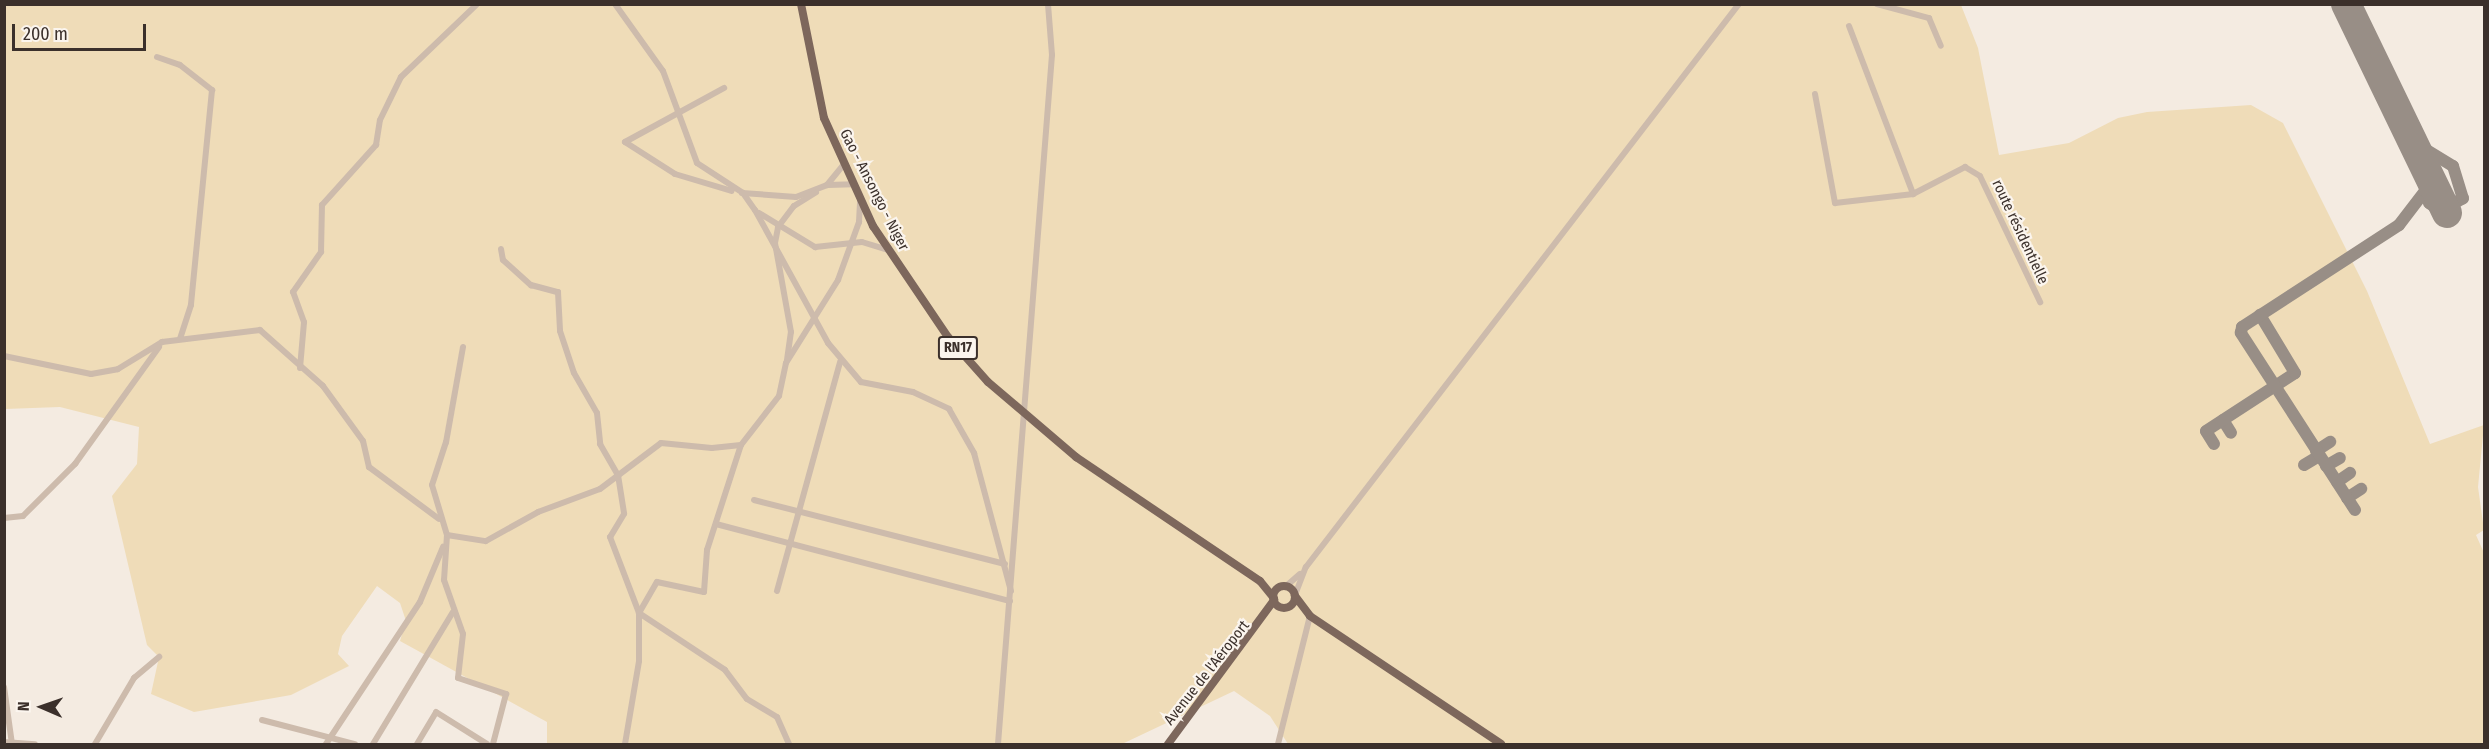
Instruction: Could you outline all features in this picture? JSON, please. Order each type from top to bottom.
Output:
[{"type":"main road","name":"Gao - Ansongo - Niger","points":[[801,4],[824,118],[844,164],[888,250],[948,337],[1026,416],[1260,581]]},
{"type":"main road","name":"RN17","points":[[1260,581],[1283,587]]},
{"type":"main road","name":"RN17","points":[[1260,581],[1274,599]]},
{"type":"main road","points":[[1266,618],[1274,599],[1283,587],[1295,596],[1308,614]]},
{"type":"main road","points":[[1266,618],[1285,607],[1295,596]]},
{"type":"main road","points":[[1274,599],[1285,607],[1308,614],[1501,744]]},
{"type":"main road","name":"Avenue de l'Aéroport","points":[[1168,744],[1266,618]]},
{"type":"street","points":[[300,368],[304,322],[293,292],[321,252],[322,205],[376,145],[380,120],[401,77],[477,4]]},
{"type":"street","points":[[615,4],[663,71],[676,115],[697,163],[743,193],[776,243],[815,318],[861,382],[913,392],[950,410],[974,453],[1011,591]]},
{"type":"street","points":[[998,744],[1026,416],[1052,55],[1048,4]]},
{"type":"street","points":[[1283,587],[1303,572],[1739,4]]},
{"type":"street","points":[[1877,4],[1929,18],[1941,46]]},
{"type":"street","points":[[1849,26],[1913,194]]},
{"type":"street","points":[[157,57],[180,65],[212,90],[190,313],[180,338]]},
{"type":"street","points":[[724,88],[625,142],[675,174],[743,193],[796,197],[827,185],[854,184]]},
{"type":"street","name":"route résidentielle","points":[[1815,94],[1835,203],[1913,194],[1965,167],[1980,176],[2040,302]]},
{"type":"street","points":[[639,614],[657,582],[704,592],[716,524],[741,445],[779,396],[786,363],[791,332],[776,243],[778,227],[794,206],[827,185],[844,164]]},
{"type":"street","points":[[786,363],[838,280],[848,244],[859,222],[860,199]]},
{"type":"street","points":[[755,210],[778,227],[815,247],[862,242],[888,250]]},
{"type":"street","points":[[501,249],[503,260],[531,285],[558,292],[560,331],[574,373],[597,413],[600,444],[618,475],[624,514],[610,537],[638,599],[639,614],[639,661],[625,744]]},
{"type":"street","points":[[4,356],[91,374],[118,369],[162,342],[260,330],[300,368],[323,386],[363,441],[369,467],[439,519]]},
{"type":"street","points":[[4,518],[23,516],[75,464],[162,342]]},
{"type":"street","points":[[463,347],[446,442],[432,485],[439,519],[446,538],[444,580],[453,612],[463,634],[458,678],[506,694],[493,744]]},
{"type":"street","points":[[777,591],[840,362]]},
{"type":"street","points":[[446,538],[486,541],[618,475],[662,443],[712,448],[741,445]]},
{"type":"street","points":[[754,500],[1005,564]]},
{"type":"street","points":[[716,524],[1010,601]]},
{"type":"street","points":[[326,744],[420,602],[446,538]]},
{"type":"street","points":[[1295,596],[1303,572]]},
{"type":"street","points":[[373,744],[453,612]]},
{"type":"street","points":[[639,614],[726,670],[747,699],[777,717],[789,744]]},
{"type":"street","points":[[1278,744],[1308,614]]},
{"type":"street","points":[[94,744],[134,678],[159,657]]},
{"type":"street","points":[[4,687],[9,742],[35,744]]},
{"type":"street","points":[[417,744],[436,712],[487,744]]},
{"type":"street","points":[[262,720],[355,744]]},
{"type":"sand","points":[[4,5],[1961,5],[1978,48],[1999,155],[2069,143],[2118,118],[2147,112],[2251,105],[2283,123],[2367,291],[2430,444],[2484,425],[2478,487],[2484,530],[2476,535],[2484,553],[2484,744],[1288,744],[1270,716],[1234,691],[1122,744],[547,744],[547,722],[400,641],[406,621],[400,603],[377,586],[342,636],[338,654],[349,666],[291,695],[194,712],[151,694],[159,657],[147,645],[112,496],[137,464],[139,427],[60,407],[5,409]]},
{"type":"taxiway","points":[[2412,141],[2453,166],[2463,198],[2441,211],[2429,203],[2426,185]]},
{"type":"taxiway","points":[[2355,510],[2241,333],[2242,327],[2399,225],[2425,191],[2424,165]]},
{"type":"taxiway","points":[[2214,444],[2206,431],[2295,373],[2260,315]]},
{"type":"taxiway","points":[[2223,420],[2231,433]]},
{"type":"taxiway","points":[[2316,451],[2330,442]]},
{"type":"taxiway","points":[[2304,465],[2319,456]]},
{"type":"taxiway","points":[[2326,466],[2340,458]]},
{"type":"taxiway","points":[[2337,482],[2350,473]]},
{"type":"taxiway","points":[[2347,498],[2361,489]]},
{"type":"runway","points":[[2346,4],[2447,213]]}]
